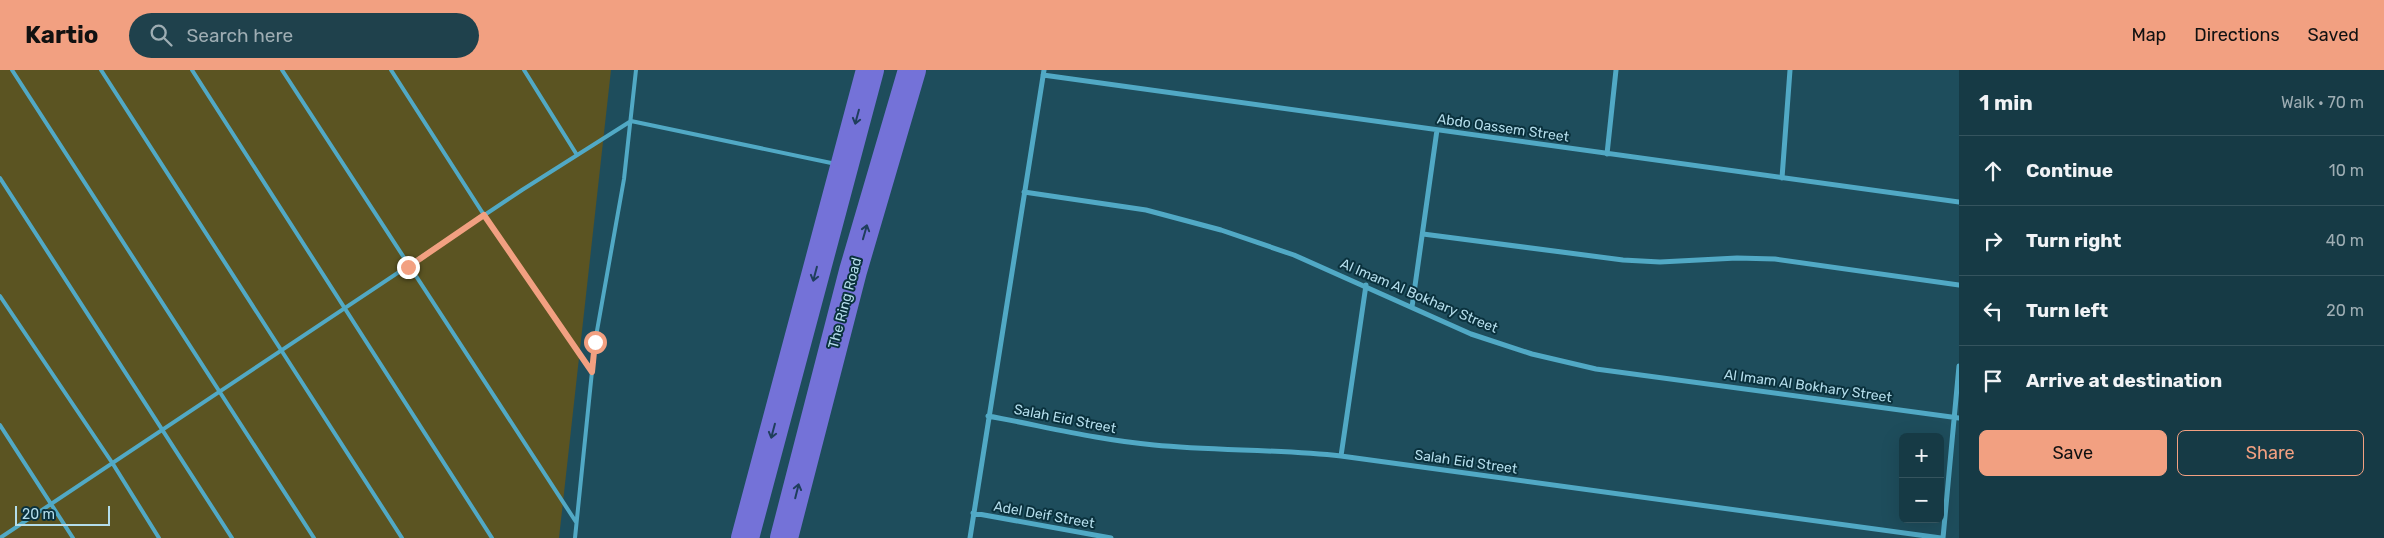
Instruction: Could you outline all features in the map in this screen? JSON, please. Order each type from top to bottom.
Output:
[{"type":"highway","points":[[745,538],[870,70]]},
{"type":"highway","name":"The Ring Road","points":[[784,538],[853,271],[912,70]]},
{"type":"street","points":[[1608,154],[1616,70]]},
{"type":"street","points":[[1782,178],[1790,70]]},
{"type":"street","points":[[970,538],[1043,73]]},
{"type":"street","name":"Abdo Qassem Street","points":[[1043,73],[1959,202]]},
{"type":"street","points":[[1412,307],[1437,130]]},
{"type":"street","name":"Al Imam Al Bokhary Street","points":[[1024,192],[1146,210],[1221,230],[1294,255],[1366,285],[1471,334],[1524,351],[1596,369],[1956,418]]},
{"type":"street","points":[[1423,234],[1622,260],[1660,262],[1737,258],[1776,259],[1959,285]]},
{"type":"street","points":[[1341,456],[1366,285]]},
{"type":"street","points":[[1942,538],[1956,418],[1959,366]]},
{"type":"street","name":"Salah Eid Street","points":[[988,416],[1112,440],[1191,448],[1268,449],[1341,456],[1942,538]]},
{"type":"street","name":"Adel Deif Street","points":[[973,513],[1111,538]]},
{"type":"lane","points":[[12,70],[221,391],[314,538]]},
{"type":"lane","points":[[101,70],[402,538]]},
{"type":"lane","points":[[192,70],[492,538]]},
{"type":"lane","points":[[282,70],[408,267],[576,522]]},
{"type":"lane","points":[[391,70],[484,215],[592,372]]},
{"type":"lane","points":[[524,70],[577,155]]},
{"type":"lane","points":[[575,538],[598,322],[624,179],[636,70]]},
{"type":"lane","points":[[0,538],[484,215],[631,121],[844,166]]},
{"type":"lane","points":[[0,178],[232,538]]},
{"type":"lane","points":[[0,296],[113,464],[159,538]]},
{"type":"lane","points":[[0,425],[74,538]]},
{"type":"shaded area","points":[[0,70],[611,70],[559,538],[0,538]]},
{"type":"route","points":[[408,267],[484,215],[592,372],[595,342]]}]
